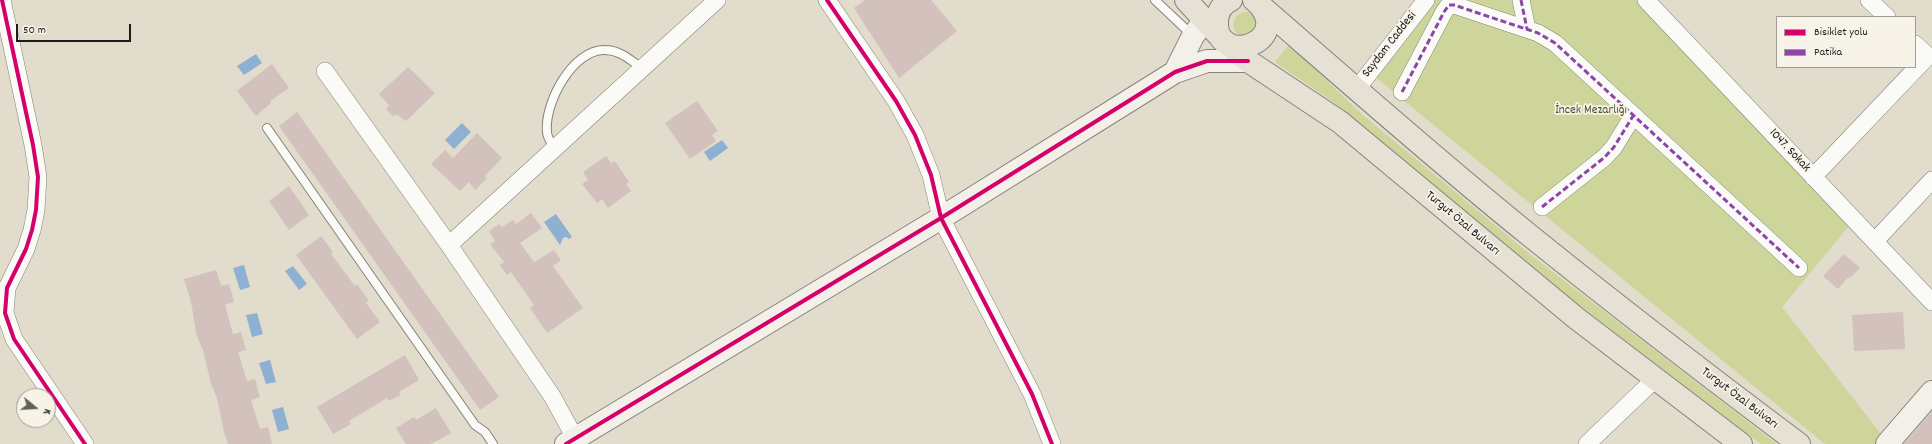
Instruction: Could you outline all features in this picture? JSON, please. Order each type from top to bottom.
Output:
[{"type":"main road","name":"Turgut Özal Bulvarı","points":[[1186,0],[1199,28],[1223,40],[1248,61],[1340,122],[1518,271],[1741,444]]},
{"type":"main road","points":[[1231,0],[1221,8],[1218,16],[1218,32],[1223,40],[1230,45],[1242,48],[1255,44],[1261,39],[1267,24],[1263,8],[1256,1]]},
{"type":"main road","name":"Turgut Özal Bulvarı","points":[[1256,1],[1356,90],[1528,234],[1799,444]]},
{"type":"street","points":[[2,0],[33,145],[38,177],[36,210],[32,230],[26,248],[8,288],[6,313],[14,339],[85,444]]},
{"type":"street","points":[[450,245],[717,0]]},
{"type":"street","points":[[827,0],[906,118],[931,174],[941,218],[1032,394],[1052,444]]},
{"type":"street","name":"Saydam Caddesi","points":[[1356,90],[1426,0]]},
{"type":"street","points":[[1521,0],[1528,29]]},
{"type":"street","name":"1047. Sokak","points":[[1646,0],[1932,302]]},
{"type":"street","points":[[1869,0],[1886,16]]},
{"type":"street","points":[[1402,92],[1449,5],[1454,5],[1528,29],[1555,43],[1799,268]]},
{"type":"street","points":[[1175,72],[1199,28]]},
{"type":"street","points":[[1813,177],[1928,56],[1916,45]]},
{"type":"street","points":[[324,71],[450,245],[552,396],[570,441],[941,218],[1175,72],[1207,60],[1248,61]]},
{"type":"street","points":[[1542,207],[1605,157],[1614,147],[1633,116]]},
{"type":"street","points":[[1875,241],[1932,180]]},
{"type":"street","points":[[1587,444],[1656,379]]},
{"type":"street","points":[[1887,444],[1932,392]]},
{"type":"lane","points":[[1155,0],[1199,28]]},
{"type":"lane","points":[[554,149],[546,134],[550,105],[563,78],[589,52],[604,50],[621,53],[642,68]]},
{"type":"lane","points":[[266,128],[474,425],[485,432],[493,444]]},
{"type":"green space","name":"İncek Mezarlığı","points":[[1434,0],[1638,0],[1849,226],[1782,307],[1881,434],[1874,444],[1825,444],[1375,77]]},
{"type":"green space","points":[[1244,12],[1253,13],[1259,24],[1246,38],[1236,33],[1234,30],[1234,20],[1238,15]]},
{"type":"green space","points":[[1290,43],[1364,116],[1532,256],[1777,444],[1761,444],[1730,421],[1512,253],[1333,102],[1275,62]]},
{"type":"water","points":[[256,54],[262,63],[244,75],[237,66]]},
{"type":"water","points":[[462,123],[471,132],[454,149],[445,140]]},
{"type":"water","points":[[722,140],[728,148],[710,161],[704,152]]},
{"type":"water","points":[[556,214],[572,237],[569,239],[566,237],[563,238],[560,245],[544,222]]},
{"type":"water","points":[[244,265],[250,287],[240,290],[233,268]]},
{"type":"water","points":[[293,266],[307,284],[299,290],[285,271]]},
{"type":"water","points":[[257,313],[263,334],[252,337],[246,315]]},
{"type":"water","points":[[270,360],[276,382],[266,384],[259,363]]},
{"type":"water","points":[[283,407],[289,429],[278,432],[272,410]]},
{"type":"building","points":[[865,0],[931,0],[957,31],[899,78],[854,8]]},
{"type":"building","points":[[272,64],[289,88],[270,101],[271,103],[256,116],[237,91]]},
{"type":"building","points":[[408,67],[435,93],[406,121],[397,115],[393,116],[386,109],[389,105],[379,94]]},
{"type":"building","points":[[697,101],[718,131],[712,135],[716,141],[690,159],[665,123]]},
{"type":"building","points":[[297,112],[499,397],[480,410],[279,126]]},
{"type":"building","points":[[477,133],[502,158],[485,176],[487,178],[475,190],[469,182],[460,191],[431,164],[445,150],[453,158]]},
{"type":"building","points":[[606,156],[611,163],[615,161],[629,182],[626,184],[631,191],[608,208],[602,199],[597,203],[582,184],[588,180],[583,172]]},
{"type":"building","points":[[289,186],[309,215],[289,230],[269,201]]},
{"type":"building","points":[[531,213],[542,228],[520,243],[534,262],[554,250],[561,260],[553,266],[583,308],[547,333],[530,308],[534,305],[511,272],[507,275],[500,265],[504,262],[490,244],[495,241],[489,231],[499,224],[502,227],[513,220],[516,224]]},
{"type":"building","points":[[321,236],[333,252],[331,254],[355,286],[357,284],[369,301],[366,303],[380,322],[357,339],[296,255]]},
{"type":"building","points":[[1844,254],[1860,268],[1850,278],[1848,277],[1838,289],[1823,276]]},
{"type":"building","points":[[216,270],[221,286],[229,284],[234,302],[225,305],[233,334],[241,332],[246,350],[238,352],[247,381],[255,379],[260,397],[251,400],[260,429],[268,427],[272,444],[228,444],[224,432],[217,398],[211,384],[203,350],[197,337],[191,302],[184,279]]},
{"type":"building","points":[[1903,312],[1905,349],[1854,351],[1852,315]]},
{"type":"building","points":[[405,355],[419,380],[399,392],[401,395],[389,401],[387,398],[349,421],[351,424],[333,434],[317,407]]},
{"type":"building","points":[[436,408],[451,433],[431,444],[406,444],[396,428],[414,417],[416,420]]},
{"type":"building","points":[[1932,411],[1932,444],[1904,444]]},
{"type":"marked path","points":[[1521,0],[1527,29]]},
{"type":"marked path","points":[[1402,92],[1449,5],[1454,5],[1538,33],[1555,43],[1799,268]]},
{"type":"marked path","points":[[1542,207],[1605,157],[1614,147],[1633,116]]},
{"type":"cycle path","points":[[2,0],[33,145],[38,177],[36,210],[32,230],[26,249],[7,288],[5,313],[14,339],[85,444]]},
{"type":"cycle path","points":[[827,0],[896,101],[915,135],[931,175],[941,218],[1032,394],[1052,444]]},
{"type":"cycle path","points":[[566,444],[941,218],[1175,72],[1207,61],[1248,61]]}]
